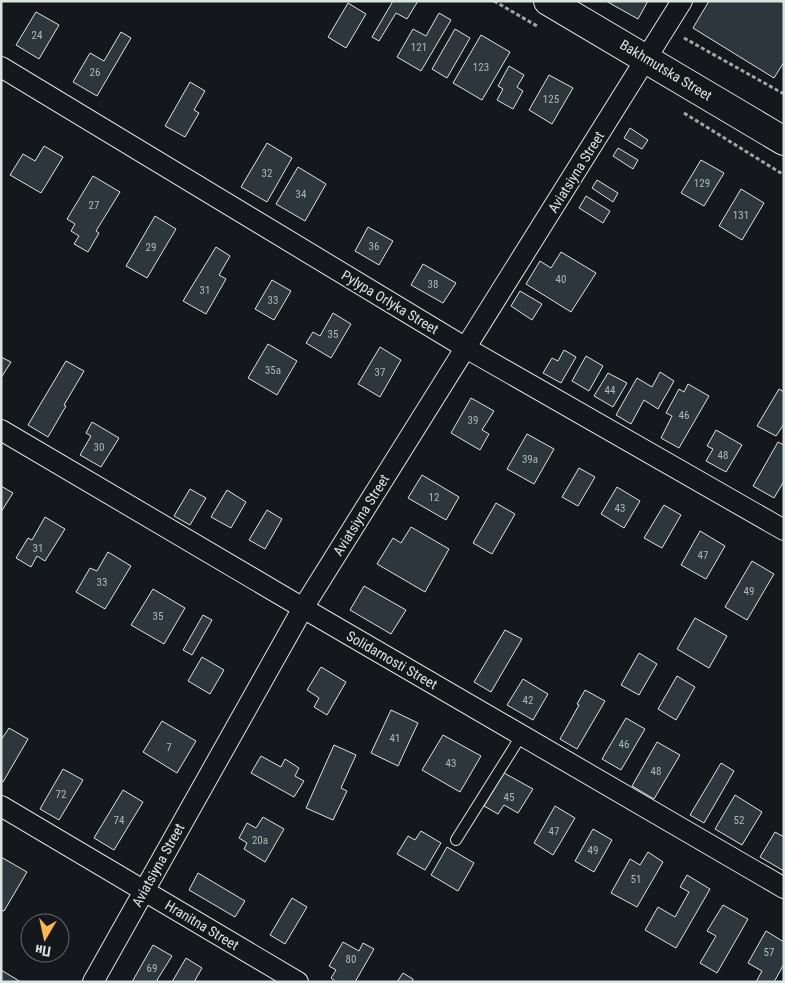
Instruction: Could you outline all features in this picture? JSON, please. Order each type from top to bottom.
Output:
[{"type":"street","name":"Bakhmutska Street","points":[[548,1],[784,141]]},
{"type":"street","name":"Aviatsiyna Street","points":[[93,982],[303,608],[682,1]]},
{"type":"street","name":"Pylypa Orlyka Street","points":[[1,67],[466,348],[784,530]]},
{"type":"street","name":"Solidarnosti Street","points":[[1,430],[784,888]]},
{"type":"street","name":"Hranitna Street","points":[[1,806],[298,982]]},
{"type":"lane","points":[[456,840],[522,736]]},
{"type":"path","points":[[666,28],[784,94]]},
{"type":"path","points":[[676,108],[784,175]]},
{"type":"building","points":[[393,1],[418,1],[407,19],[396,13],[379,41],[372,37]]},
{"type":"building","points":[[606,1],[648,1],[638,19]]},
{"type":"building","points":[[709,1],[781,1],[784,3],[784,62],[774,78],[693,28]]},
{"type":"building","points":[[348,3],[366,14],[346,48],[328,37]]},
{"type":"building","points":[[36,12],[59,25],[39,59],[16,45]]},
{"type":"building","points":[[439,13],[451,20],[421,71],[397,57],[413,29],[426,36]]},
{"type":"building","points":[[455,29],[470,38],[447,78],[432,69]]},
{"type":"building","points":[[121,32],[131,38],[97,96],[73,82],[90,53],[104,61]]},
{"type":"building","points":[[481,35],[510,52],[482,100],[453,83]]},
{"type":"building","points":[[509,66],[524,75],[517,87],[523,91],[513,109],[497,100],[503,89],[498,86]]},
{"type":"building","points":[[549,75],[573,88],[552,124],[529,110]]},
{"type":"building","points":[[190,82],[205,91],[194,110],[199,113],[185,137],[165,126]]},
{"type":"building","points":[[630,128],[648,140],[642,149],[624,138]]},
{"type":"building","points":[[267,143],[292,158],[267,202],[241,187]]},
{"type":"building","points":[[44,146],[63,157],[41,193],[10,175],[23,154],[35,161]]},
{"type":"building","points":[[618,148],[638,160],[633,169],[613,156]]},
{"type":"building","points":[[701,160],[724,173],[704,206],[681,193]]},
{"type":"building","points":[[298,167],[326,184],[305,221],[276,204]]},
{"type":"building","points":[[93,176],[120,192],[96,231],[99,233],[88,252],[74,244],[79,236],[71,231],[75,224],[67,219]]},
{"type":"building","points":[[597,180],[618,193],[613,202],[592,188]]},
{"type":"building","points":[[741,189],[764,203],[742,240],[719,226]]},
{"type":"building","points":[[586,196],[610,211],[603,223],[579,208]]},
{"type":"building","points":[[155,216],[176,229],[147,278],[126,266]]},
{"type":"building","points":[[368,227],[393,241],[379,265],[355,251]]},
{"type":"building","points":[[216,247],[230,256],[219,275],[226,279],[206,314],[183,301]]},
{"type":"building","points":[[561,252],[596,273],[571,312],[526,284],[540,261],[551,268]]},
{"type":"building","points":[[423,264],[456,283],[443,303],[411,285]]},
{"type":"building","points":[[272,280],[291,291],[274,320],[255,309]]},
{"type":"building","points":[[520,291],[542,304],[532,320],[511,306]]},
{"type":"building","points":[[333,313],[351,324],[331,358],[306,343],[313,332],[320,336]]},
{"type":"building","points":[[268,344],[297,361],[277,395],[248,378]]},
{"type":"building","points":[[380,347],[401,360],[380,397],[358,384]]},
{"type":"building","points":[[564,350],[576,357],[561,383],[543,373],[552,358],[558,361]]},
{"type":"building","points":[[586,356],[603,366],[589,391],[572,381]]},
{"type":"building","points":[[1,357],[11,362],[1,378]]},
{"type":"building","points":[[66,361],[84,371],[48,437],[28,425]]},
{"type":"building","points":[[660,372],[674,381],[658,409],[644,400],[631,424],[616,415],[637,378],[652,387]]},
{"type":"building","points":[[608,373],[627,383],[613,407],[594,396]]},
{"type":"building","points":[[688,384],[709,396],[679,448],[661,438],[672,416],[666,413],[679,389],[684,392]]},
{"type":"building","points":[[779,389],[784,392],[784,424],[776,436],[757,426]]},
{"type":"building","points":[[471,398],[494,411],[482,430],[489,434],[480,450],[451,433]]},
{"type":"building","points":[[92,422],[119,438],[101,467],[80,455],[91,436],[86,433]]},
{"type":"building","points":[[716,430],[742,445],[726,472],[706,461],[713,449],[707,446]]},
{"type":"building","points":[[527,434],[554,449],[534,484],[507,469]]},
{"type":"building","points":[[778,442],[784,445],[784,481],[774,498],[753,486]]},
{"type":"building","points":[[579,468],[595,477],[578,506],[562,497]]},
{"type":"building","points":[[422,475],[459,497],[446,520],[408,498]]},
{"type":"building","points":[[1,486],[13,493],[1,512]]},
{"type":"building","points":[[617,487],[640,501],[624,528],[601,514]]},
{"type":"building","points":[[190,489],[206,498],[190,525],[174,516]]},
{"type":"building","points":[[227,490],[246,502],[231,528],[211,517]]},
{"type":"building","points":[[496,503],[515,514],[492,554],[473,543]]},
{"type":"building","points":[[664,505],[681,515],[662,548],[644,538]]},
{"type":"building","points":[[267,510],[282,519],[265,549],[249,540]]},
{"type":"building","points":[[45,517],[65,529],[45,561],[37,556],[31,567],[16,558],[28,538],[32,540]]},
{"type":"building","points":[[411,527],[449,549],[425,592],[377,564],[393,538],[401,543]]},
{"type":"building","points":[[700,531],[725,546],[706,579],[681,565]]},
{"type":"building","points":[[108,552],[131,566],[105,609],[76,592],[90,568],[97,571]]},
{"type":"building","points":[[752,561],[774,574],[747,620],[725,607]]},
{"type":"building","points":[[364,586],[406,610],[391,634],[350,610]]},
{"type":"building","points":[[153,589],[185,608],[164,644],[131,625]]},
{"type":"building","points":[[203,615],[212,620],[192,655],[183,650]]},
{"type":"building","points":[[695,618],[727,636],[709,668],[677,649]]},
{"type":"building","points":[[505,630],[522,639],[491,692],[474,682]]},
{"type":"building","points":[[639,653],[657,664],[639,695],[621,685]]},
{"type":"building","points":[[202,657],[224,670],[210,694],[188,681]]},
{"type":"building","points":[[321,667],[346,682],[327,715],[314,707],[319,698],[307,690]]},
{"type":"building","points":[[677,676],[695,687],[676,720],[658,709]]},
{"type":"building","points":[[523,679],[548,694],[533,720],[507,705]]},
{"type":"building","points":[[585,690],[605,701],[577,749],[560,739]]},
{"type":"building","points":[[391,710],[418,723],[398,766],[371,753]]},
{"type":"building","points":[[626,718],[645,729],[621,770],[602,759]]},
{"type":"building","points":[[162,721],[196,741],[177,773],[143,752]]},
{"type":"building","points":[[9,728],[28,739],[3,782],[1,781],[1,740]]},
{"type":"building","points":[[443,735],[481,756],[460,792],[422,770]]},
{"type":"building","points":[[657,742],[680,755],[654,799],[632,786]]},
{"type":"building","points":[[334,745],[356,755],[341,788],[347,791],[333,820],[306,808]]},
{"type":"building","points":[[261,756],[281,767],[285,759],[299,768],[295,776],[304,781],[294,797],[251,773]]},
{"type":"building","points":[[721,763],[734,771],[704,823],[690,815]]},
{"type":"building","points":[[63,769],[83,780],[59,820],[40,809]]},
{"type":"building","points":[[504,773],[533,789],[518,813],[504,805],[498,814],[484,806]]},
{"type":"building","points":[[123,790],[143,802],[114,850],[94,838]]},
{"type":"building","points":[[735,795],[762,812],[742,845],[715,829]]},
{"type":"building","points":[[555,806],[575,818],[553,855],[534,843]]},
{"type":"building","points":[[263,817],[284,829],[265,862],[244,849],[247,843],[239,838],[247,823],[256,828]]},
{"type":"building","points":[[593,829],[612,840],[594,872],[575,861]]},
{"type":"building","points":[[421,831],[441,843],[425,870],[397,854],[408,836],[415,840]]},
{"type":"building","points":[[775,832],[784,837],[784,871],[760,857]]},
{"type":"building","points":[[447,847],[474,863],[458,891],[431,875]]},
{"type":"building","points":[[648,852],[663,862],[637,907],[611,893],[630,859],[640,865]]},
{"type":"building","points":[[1,857],[27,872],[4,911],[1,910]]},
{"type":"building","points":[[198,873],[245,901],[235,917],[189,890]]},
{"type":"building","points":[[687,875],[710,889],[676,948],[645,930],[658,907],[675,917],[689,892],[680,887]]},
{"type":"building","points":[[292,898],[307,907],[285,944],[270,935]]},
{"type":"building","points":[[723,905],[748,919],[717,973],[700,963],[716,936],[707,931]]},
{"type":"building","points":[[766,931],[784,942],[784,964],[774,982],[756,982],[762,971],[748,963]]},
{"type":"building","points":[[343,942],[359,951],[363,943],[374,949],[355,982],[336,982],[331,978],[336,970],[329,966]]},
{"type":"building","points":[[153,945],[172,956],[157,980],[159,982],[132,982]]},
{"type":"building","points":[[186,958],[202,968],[194,982],[172,982]]},
{"type":"building","points":[[1,970],[21,982],[1,982]]},
{"type":"building","points":[[403,973],[413,979],[412,982],[397,982]]}]
